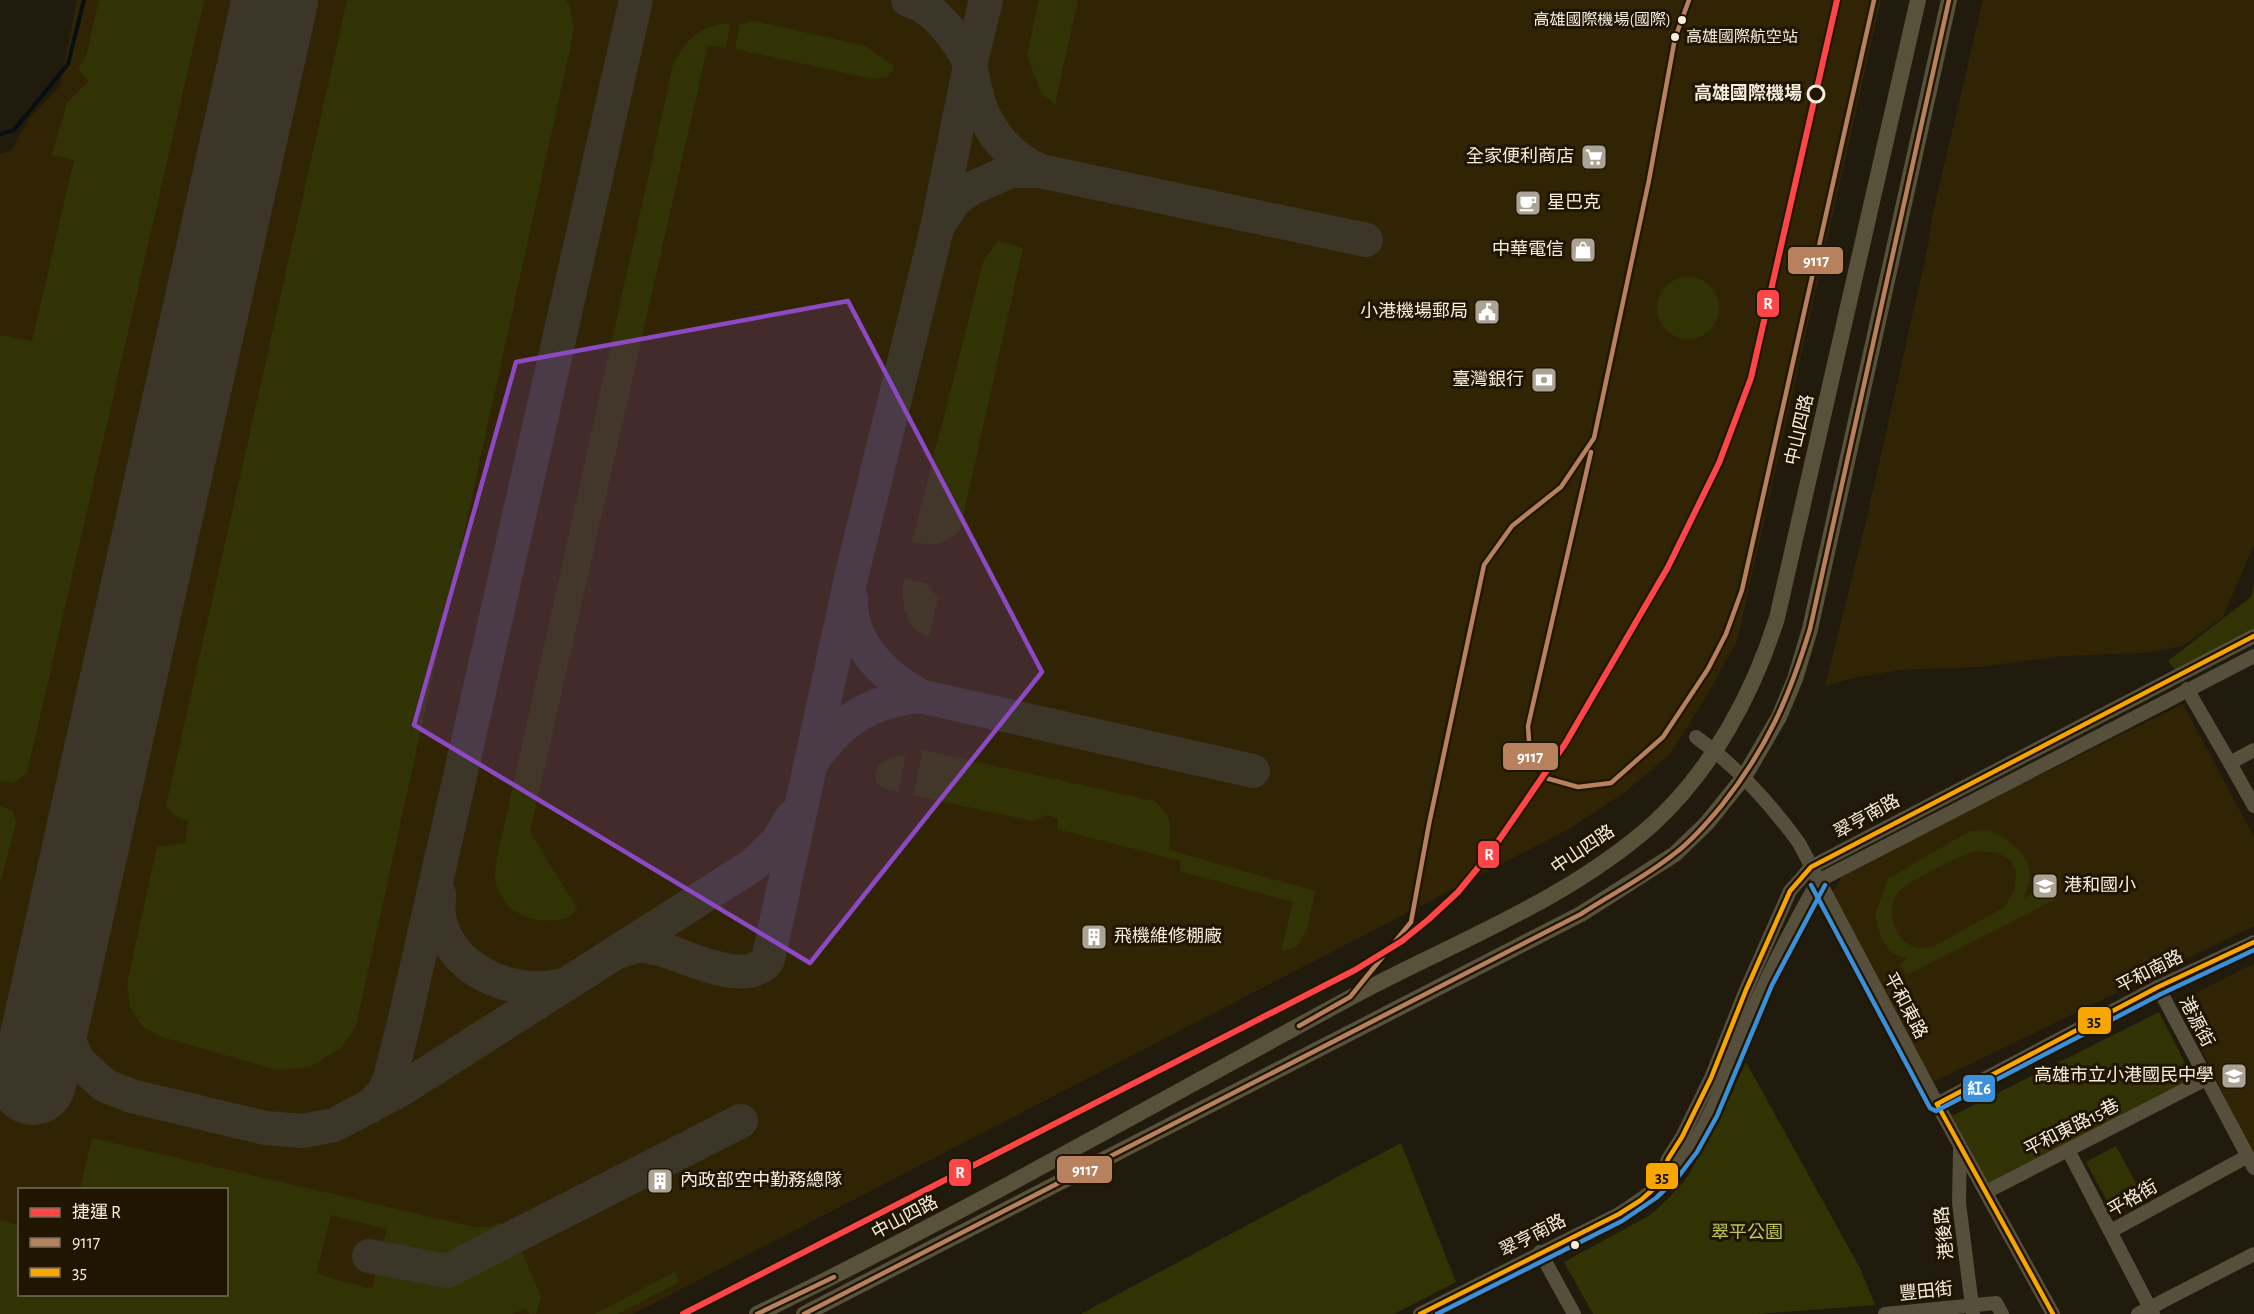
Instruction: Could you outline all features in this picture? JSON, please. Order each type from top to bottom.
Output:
[{"type":"main road","name":"中山四路","points":[[757,1314],[869,1260],[1350,997],[1548,897],[1622,849],[1656,821],[1715,751],[1747,697],[1764,658],[1777,618],[1918,0]]},
{"type":"main road","points":[[804,1314],[1581,914],[1675,854],[1707,823],[1744,777],[1779,717],[1795,679],[1810,629],[1949,0]]},
{"type":"street","name":"翠亨南路","points":[[1659,1184],[1668,1160],[1711,1078],[1746,990],[1790,891],[1811,867],[2254,636]]},
{"type":"street","name":"翠亨南路","points":[[1420,1314],[1619,1214],[1641,1200],[1678,1166],[1699,1131],[1787,937],[1818,881],[2254,656]]},
{"type":"street","points":[[2187,689],[2254,806]]},
{"type":"street","name":"平和東路","points":[[1696,737],[1744,777],[1789,830],[2053,1314]]},
{"type":"street","points":[[2230,763],[2254,750]]},
{"type":"street","name":"平和南路","points":[[1937,1104],[2158,987],[2254,942]]},
{"type":"street","name":"港源街","points":[[2158,987],[2251,1162]]},
{"type":"street","name":"平和東路15巷","points":[[1986,1192],[2206,1079]]},
{"type":"street","name":"港後路","points":[[1960,1147],[1959,1203],[1972,1310]]},
{"type":"street","points":[[2068,1150],[2111,1231]]},
{"type":"street","name":"平格街","points":[[2251,1162],[2111,1231],[2147,1312],[2254,1254]]},
{"type":"street","points":[[1540,1252],[1574,1314]]},
{"type":"street","name":"豐田街","points":[[1885,1314],[1972,1310],[1996,1303],[2002,1314]]},
{"type":"highlighted area","points":[[848,301],[1042,672],[810,963],[414,725],[516,362]]},
{"type":"shaded area","name":"高雄國際機場","points":[[77,0],[1881,0],[1737,641],[1706,697],[1670,754],[1624,793],[1567,830],[633,1314],[0,1314],[0,154],[11,151],[28,120],[60,86]]},
{"type":"shaded area","points":[[1983,0],[2254,0],[2254,545],[2223,617],[2182,646],[2143,653],[2063,656],[1979,667],[1898,670],[1853,678],[1825,686],[1870,504],[1929,241],[1931,221]]},
{"type":"shaded area","name":"港和國小","points":[[2183,704],[2254,837],[2254,926],[1933,1082],[1828,899],[1845,872]]},
{"type":"shaded area","name":"高雄市立小港國民中學","points":[[2254,964],[2254,1156],[2178,1002]]},
{"type":"green space","points":[[99,0],[204,0],[27,773],[13,783],[0,781],[0,335],[32,341],[74,160],[52,155],[67,103],[89,81],[78,69],[86,57]]},
{"type":"green space","points":[[347,0],[565,0],[570,7],[574,30],[356,1026],[342,1047],[310,1067],[277,1070],[162,1037],[142,1026],[130,1007],[127,984],[157,847],[185,843],[188,821],[175,816],[166,806]]},
{"type":"green space","points":[[1039,0],[1078,0],[1055,104],[1041,93],[1027,55]]},
{"type":"green space","points":[[754,21],[865,46],[894,66],[889,76],[873,79],[735,49],[740,24]]},
{"type":"green space","points":[[730,23],[726,48],[708,45],[530,832],[578,910],[568,917],[551,921],[539,920],[518,913],[503,898],[495,877],[497,858],[673,65],[683,48],[695,35],[710,27]]},
{"type":"green space","points":[[998,241],[1023,248],[960,530],[938,544],[912,542],[983,262]]},
{"type":"green space","points":[[1688,277],[1705,282],[1710,286],[1714,291],[1719,308],[1714,325],[1710,330],[1705,334],[1688,339],[1671,334],[1666,330],[1662,325],[1657,308],[1662,291],[1666,286],[1671,282]]},
{"type":"green space","points":[[904,578],[925,583],[938,597],[929,637],[920,633],[909,621],[904,605]]},
{"type":"green space","points":[[2254,585],[2254,629],[2177,672],[2168,661],[2251,597]]},
{"type":"green space","points":[[923,750],[1154,801],[1165,812],[1170,822],[1169,850],[1315,891],[1307,929],[1297,947],[1281,951],[1293,902],[1180,871],[1181,861],[1057,829],[1058,818],[1046,815],[1033,821],[913,795]]},
{"type":"green space","points":[[906,754],[898,792],[877,784],[875,777],[878,766],[890,758]]},
{"type":"green space","points":[[0,805],[13,812],[16,823],[0,884]]},
{"type":"green space","points":[[1989,830],[2011,843],[2023,855],[2027,862],[2030,879],[2024,898],[2050,883],[2056,899],[1907,975],[1900,964],[1907,958],[1894,954],[1885,945],[1875,914],[1888,879],[1970,831]],"holes":[[[1971,852],[1998,853],[2010,860],[2016,870],[2015,888],[2005,907],[1933,947],[1919,948],[1902,939],[1893,923],[1892,914],[1896,896],[1902,888]]]},
{"type":"green space","points":[[2159,1012],[2194,1080],[1990,1186],[1952,1116]]},
{"type":"green space","name":"翠平公園","points":[[1746,1062],[1860,1268],[1875,1305],[1757,1314],[1593,1314],[1564,1262],[1650,1215],[1670,1197],[1686,1179],[1716,1127]]},
{"type":"green space","points":[[92,1138],[474,1227],[488,1227],[500,1223],[507,1230],[444,1262],[381,1250],[387,1229],[331,1215],[316,1274],[372,1289],[377,1268],[446,1280],[515,1247],[521,1250],[541,1296],[536,1314],[529,1314],[526,1308],[512,1314],[0,1314],[0,1220],[18,1225],[18,1296],[228,1296],[228,1188],[80,1188]]},
{"type":"green space","points":[[1401,1143],[1456,1282],[1394,1314],[1081,1314]]},
{"type":"green space","points":[[2116,1146],[2144,1198],[2114,1214],[2086,1162]]},
{"type":"green space","points":[[675,1272],[679,1282],[618,1314],[595,1314]]},
{"type":"waterway","points":[[0,134],[14,130],[68,64],[84,0]]},
{"type":"taxiway","points":[[369,1107],[384,1092],[390,1078],[404,1023],[636,0]]},
{"type":"taxiway","points":[[908,0],[931,12],[951,33],[967,58],[980,105],[991,129],[1017,157],[1040,171]]},
{"type":"taxiway","points":[[617,952],[644,946],[658,948],[709,966],[742,972],[757,969],[768,960],[851,578],[937,228],[970,65],[986,0]]},
{"type":"taxiway","points":[[940,223],[955,200],[970,189],[1011,171],[1040,171],[1366,240]]},
{"type":"taxiway","points":[[851,599],[856,630],[871,656],[893,679],[920,696]]},
{"type":"taxiway","points":[[812,762],[833,735],[858,715],[886,703],[920,696],[1253,771]]},
{"type":"taxiway","points":[[59,966],[62,1025],[78,1061],[104,1085],[131,1096],[265,1128],[303,1131],[334,1125],[402,1089],[753,865],[777,842],[793,816]]},
{"type":"taxiway","points":[[439,894],[439,917],[445,936],[470,966],[505,983],[544,988],[563,985]]},
{"type":"taxiway","points":[[369,1256],[447,1271],[741,1121]]},
{"type":"runway","points":[[33,1082],[275,0]]},
{"type":"metro line","name":"R","points":[[683,1314],[1355,970],[1402,941],[1458,892],[1490,853],[1565,744],[1668,567],[1719,463],[1751,378],[1837,0]]},
{"type":"transit line","name":"9117","points":[[1299,1026],[1350,997],[1411,922],[1429,824],[1484,565],[1512,526],[1561,487],[1594,438],[1649,180],[1675,38],[1689,0]]},
{"type":"transit line","name":"9117","points":[[1591,452],[1528,726],[1530,756],[1546,778],[1578,787],[1611,783],[1663,737],[1708,669],[1726,634],[1742,590],[1874,0]]},
{"type":"transit line","name":"9117","points":[[804,1314],[1581,914],[1663,862],[1700,831],[1738,784],[1775,722],[1794,678],[1810,629],[1949,0]]},
{"type":"transit line","name":"35","points":[[1420,1314],[1619,1214],[1641,1200],[1659,1184],[1668,1159],[1682,1137],[1711,1078],[1746,990],[1790,891],[1811,867],[2254,636]]},
{"type":"transit line","name":"紅6","points":[[1811,885],[1930,1108],[1936,1111],[2161,994],[2254,950]]},
{"type":"transit line","name":"紅6","points":[[1437,1314],[1622,1221],[1656,1198],[1678,1177],[1697,1152],[1717,1116],[1772,985],[1825,885]]},
{"type":"transit line","name":"35","points":[[1937,1104],[2158,987],[2254,942]]},
{"type":"transit line","name":"35","points":[[1937,1104],[2053,1314]]},
{"type":"transit line","name":"9117","points":[[757,1314],[834,1277]]},
{"type":"place","name":"高雄國際機場(國際)","points":[[1682,20]]},
{"type":"place","name":"高雄國際航空站","points":[[1675,37]]},
{"type":"place","name":"高雄國際機場","points":[[1816,94]]},
{"type":"place","name":"全家便利商店","points":[[1594,157]]},
{"type":"place","name":"星巴克","points":[[1528,203]]},
{"type":"place","name":"中華電信","points":[[1583,250]]},
{"type":"place","name":"小港機場郵局","points":[[1487,312]]},
{"type":"place","name":"臺灣銀行","points":[[1544,380]]},
{"type":"place","name":"港和國小","points":[[2045,886]]},
{"type":"place","name":"飛機維修棚廠","points":[[1094,937]]},
{"type":"place","name":"高雄市立小港國民中學","points":[[2234,1076]]},
{"type":"place","name":"內政部空中勤務總隊","points":[[660,1181]]}]
